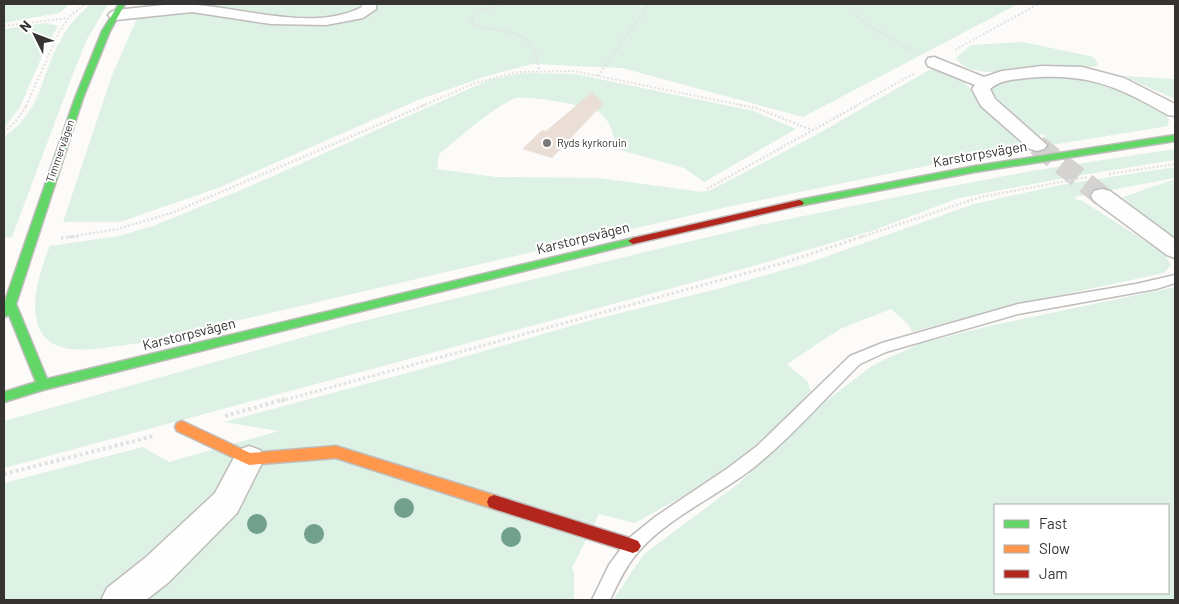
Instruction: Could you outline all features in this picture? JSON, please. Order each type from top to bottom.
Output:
[{"type":"main road","name":"Timmervägen","points":[[43,385],[7,308],[78,98],[106,31],[119,9]]},
{"type":"main road","name":"Karstorpsvägen","points":[[4,396],[754,212],[975,169],[1175,138]]},
{"type":"main road","points":[[182,427],[249,459],[336,452],[633,546]]},
{"type":"street","points":[[119,9],[196,6],[264,19],[316,21],[358,16],[369,9],[369,4]]},
{"type":"street","points":[[934,62],[985,83]]},
{"type":"street","points":[[1037,145],[987,102],[981,89],[985,83],[1000,77],[1043,70],[1083,71],[1128,87],[1175,111]]},
{"type":"street","points":[[1101,182],[1175,250]]},
{"type":"street","points":[[119,600],[157,570],[226,502],[249,459]]},
{"type":"lane","points":[[601,600],[615,570],[633,546],[655,527],[748,463],[790,426],[825,388],[855,360],[867,353],[881,347],[928,336],[1018,309],[1153,286],[1175,279]]},
{"type":"path","points":[[4,132],[14,125],[28,102],[47,58],[68,18],[84,4]]},
{"type":"path","points":[[502,4],[479,11],[468,22],[479,27],[516,32],[524,36],[530,41],[539,58],[539,72]]},
{"type":"path","points":[[598,76],[649,4]]},
{"type":"path","points":[[845,4],[867,24],[934,62]]},
{"type":"path","points":[[707,189],[1038,4]]},
{"type":"path","points":[[4,26],[21,22],[68,18]]},
{"type":"path","points":[[60,238],[88,236],[138,226],[223,192],[475,83],[518,72],[573,71],[756,108],[812,130]]},
{"type":"path","points":[[4,474],[784,263],[981,197],[1101,182],[1175,164]]},
{"type":"green space","points":[[4,4],[70,4],[59,13],[4,23]]},
{"type":"green space","points":[[90,4],[108,4],[86,41],[12,237],[4,238],[4,137],[27,115],[34,104],[54,53],[64,34],[74,20]]},
{"type":"green space","points":[[143,4],[1018,4],[803,117],[622,68],[532,64],[487,76],[418,100],[218,188],[120,222],[63,222],[111,78]]},
{"type":"green space","points":[[46,23],[58,26],[47,45],[20,107],[4,128],[4,29]]},
{"type":"green space","points":[[1023,42],[1094,57],[1099,65],[1081,67],[1049,65],[986,72],[964,66],[956,58],[971,45]]},
{"type":"green space","points":[[939,69],[957,76],[969,87],[981,105],[999,122],[1028,144],[1013,140],[1029,146],[1047,143],[1045,135],[1040,134],[1040,140],[991,101],[989,88],[1006,82],[1052,75],[1088,79],[1113,87],[1150,104],[1169,119],[1168,126],[941,163],[727,207],[141,343],[80,350],[61,347],[48,340],[40,330],[36,317],[37,287],[50,246],[119,236],[153,226],[246,188],[489,80],[522,73],[575,74],[754,111],[796,129],[704,182],[684,168],[617,149],[609,124],[599,112],[556,101],[519,98],[513,99],[493,111],[439,154],[437,169],[496,177],[599,178],[702,192],[711,190],[816,135],[929,70]]},
{"type":"green space","points":[[1123,76],[1175,79],[1175,99]]},
{"type":"green space","points":[[1175,149],[1175,160],[959,198],[872,231],[750,267],[4,468],[4,421],[351,324],[759,225],[1031,171]]},
{"type":"green space","points":[[1175,167],[1175,178],[1074,197],[1164,253],[1171,265],[1164,273],[1005,307],[912,332],[908,324],[891,309],[840,329],[787,364],[807,381],[811,391],[774,431],[702,486],[635,523],[599,514],[572,568],[574,573],[574,600],[4,600],[4,483],[143,447],[169,462],[279,431],[224,422],[422,369],[588,321],[721,288],[811,262],[974,204],[1065,184]]},
{"type":"green space","points":[[1175,179],[1175,246],[1123,197]]},
{"type":"green space","points":[[1175,287],[1175,600],[613,600],[644,554],[738,484],[827,400],[873,365],[919,344],[989,326]]},
{"type":"building","points":[[592,92],[603,104],[552,158],[522,149],[542,130],[546,131]]},
{"type":"tunnel","points":[[1037,145],[1102,196]]},
{"type":"traffic: fast","points":[[4,313],[10,304],[79,98],[106,31],[122,4]]},
{"type":"traffic: fast","points":[[799,203],[975,169],[1175,138]]},
{"type":"traffic: fast","points":[[4,397],[43,385],[633,241]]},
{"type":"traffic: fast","points":[[10,304],[43,385]]},
{"type":"traffic: slow","points":[[182,427],[249,459],[336,452],[494,502]]},
{"type":"traffic: jam","points":[[633,241],[799,203]]},
{"type":"traffic: jam","points":[[494,502],[633,546]]},
{"type":"place","name":"Ryds kyrkoruin","points":[[547,143]]}]
